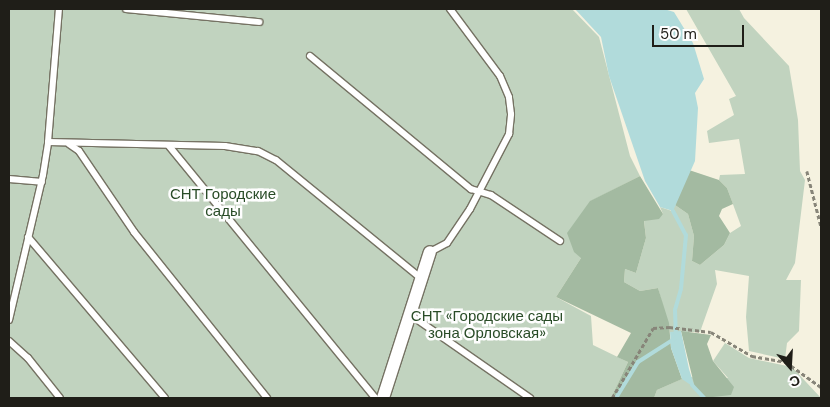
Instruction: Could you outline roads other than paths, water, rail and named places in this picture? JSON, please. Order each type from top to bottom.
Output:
[{"type":"street","points":[[383,398],[412,316],[430,252]]},
{"type":"lane","points":[[9,320],[42,182],[48,142],[59,9]]},
{"type":"lane","points":[[126,9],[259,22]]},
{"type":"lane","points":[[430,252],[446,243],[478,190],[508,134],[509,97],[500,76],[450,9]]},
{"type":"lane","points":[[310,56],[471,189],[478,190],[502,201],[560,241]]},
{"type":"lane","points":[[48,142],[258,150],[276,160],[422,280]]},
{"type":"lane","points":[[68,143],[79,151],[134,232],[268,398]]},
{"type":"lane","points":[[169,146],[375,398]]},
{"type":"lane","points":[[9,179],[42,182]]},
{"type":"lane","points":[[28,237],[165,398]]},
{"type":"lane","points":[[412,316],[530,398]]},
{"type":"lane","points":[[9,341],[28,358],[60,398]]},
{"type":"water","points":[[575,9],[664,9],[674,12],[693,43],[704,79],[695,93],[698,108],[695,161],[673,211],[660,207],[645,181],[609,76],[601,37]]},
{"type":"water","points":[[681,331],[695,388],[682,379],[671,348],[670,332]]},
{"type":"waterway","points":[[673,211],[686,235],[681,289],[675,310],[676,334]]},
{"type":"waterway","points":[[616,398],[638,362],[674,339]]},
{"type":"waterway","points":[[692,385],[704,398]]},
{"type":"park label","name":"СНТ Городские сады","points":[[223,202]]},
{"type":"park label","name":"СНТ «Городские сады зона Орловская»","points":[[487,324]]}]
